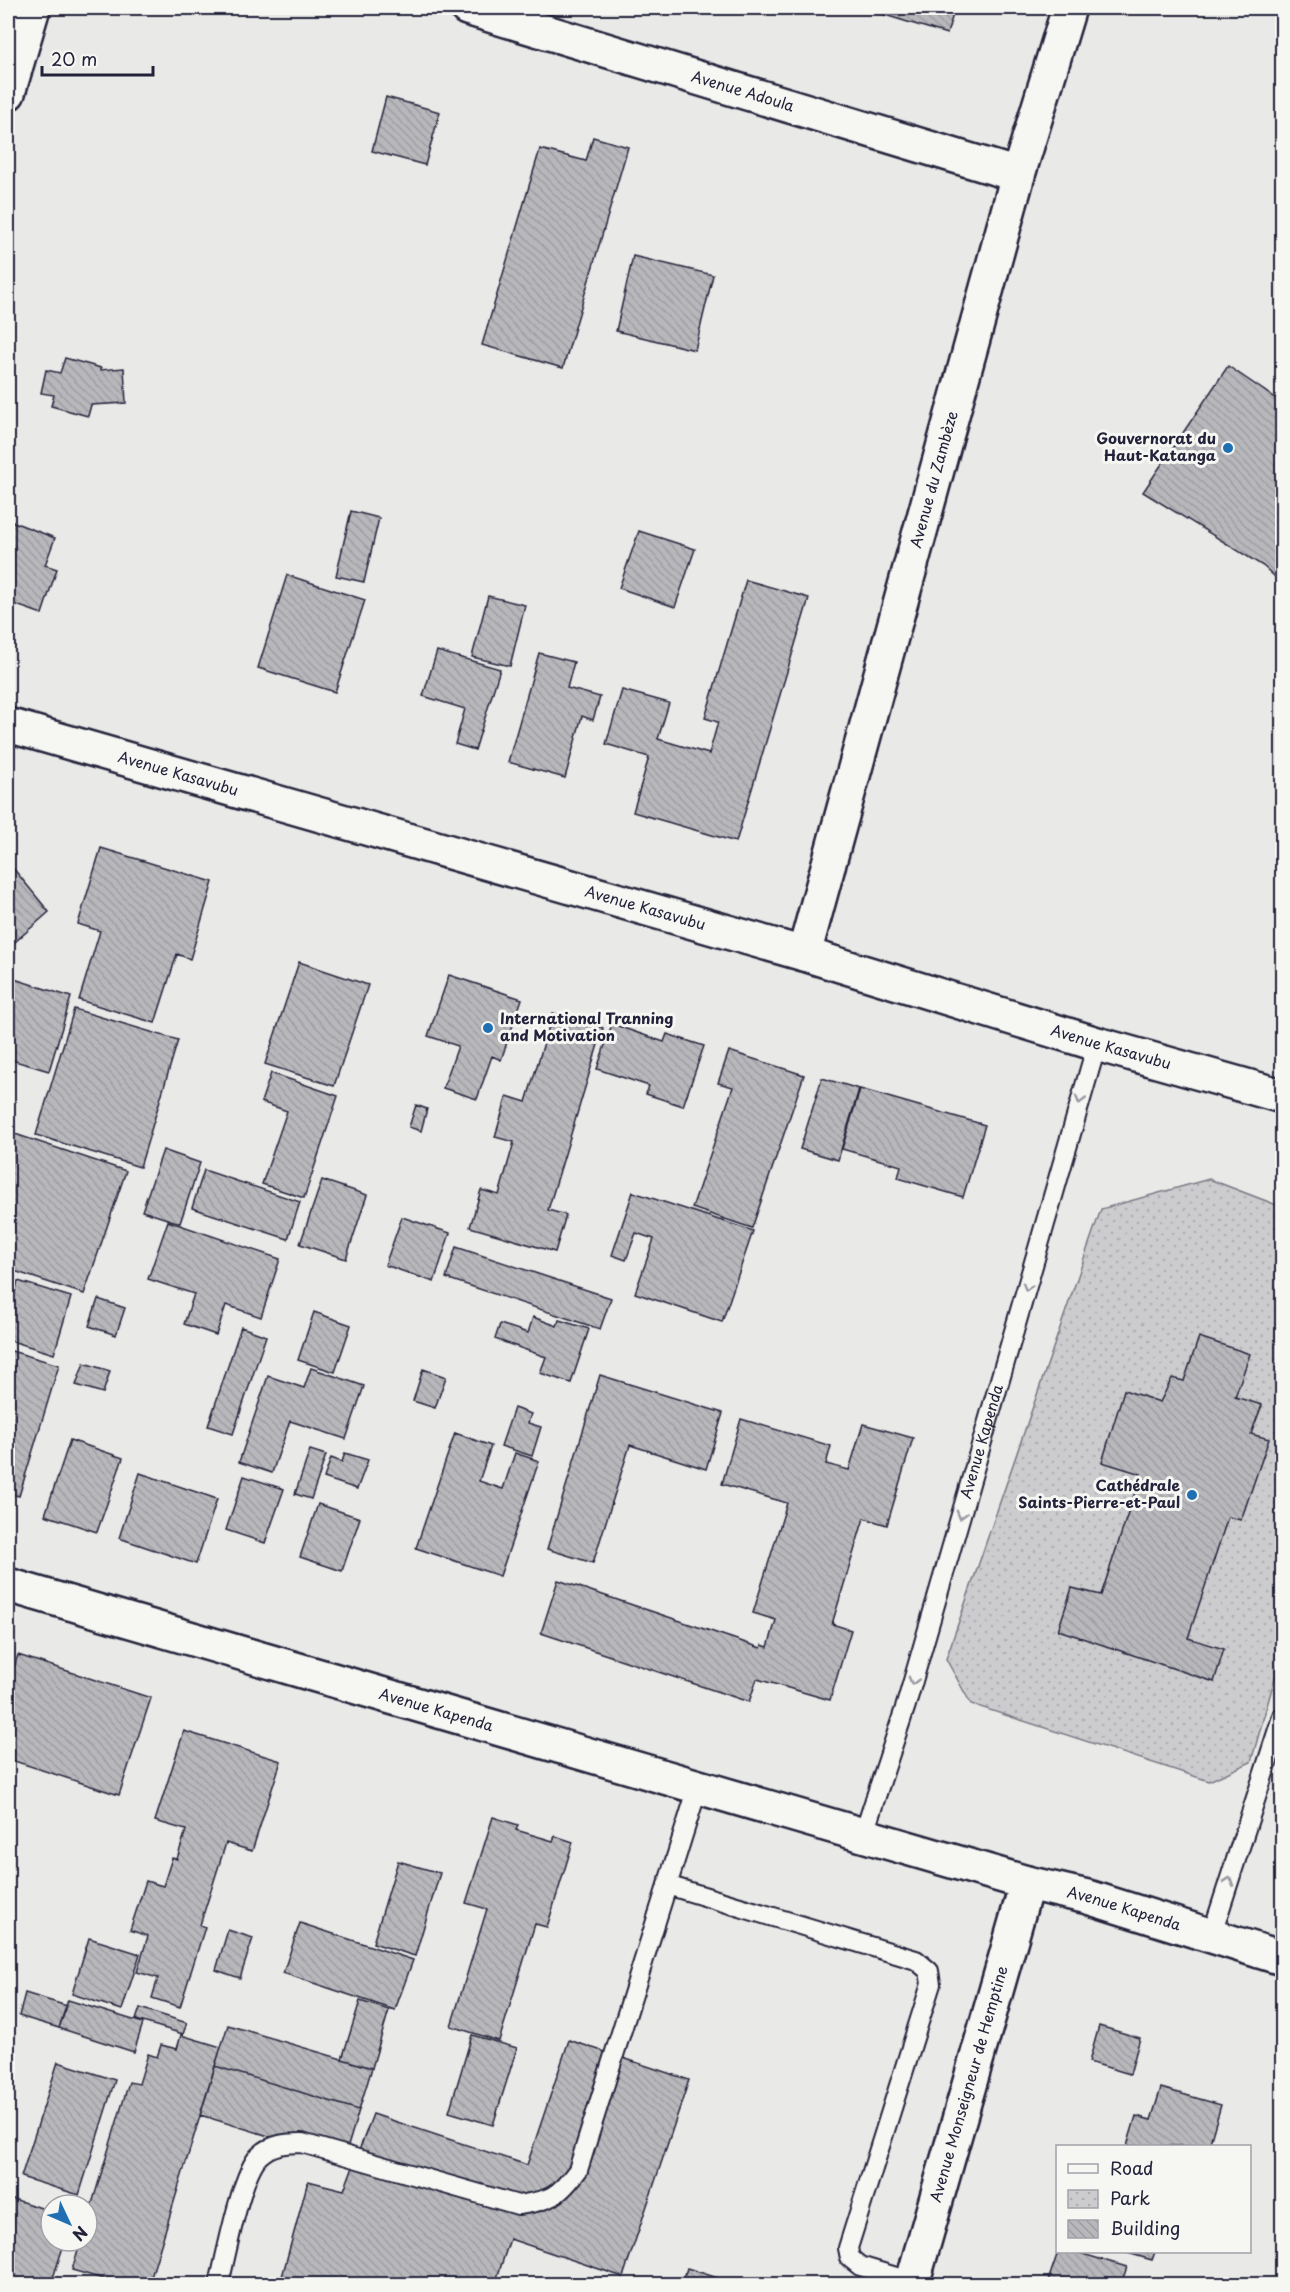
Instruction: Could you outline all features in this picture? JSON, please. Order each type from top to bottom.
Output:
[{"type":"main road","points":[[8,93],[33,8]]},
{"type":"main road","name":"Avenue Adoula","points":[[467,8],[1018,175]]},
{"type":"main road","name":"Avenue du Zambèze","points":[[804,954],[1018,175],[1069,8]]},
{"type":"main road","name":"Avenue Kasavubu","points":[[8,725],[804,954],[1097,1044],[1282,1095]]},
{"type":"main road","name":"Avenue Kapenda","points":[[8,1585],[863,1836],[1027,1883],[1088,1897],[1282,1958]]},
{"type":"main road","name":"Avenue Monseigneur de Hemptine","points":[[912,2283],[1027,1883]]},
{"type":"lane","name":"Avenue Kapenda","points":[[863,1836],[906,1705],[1097,1044]]},
{"type":"lane","points":[[1210,1937],[1282,1717]]},
{"type":"lane","points":[[219,2284],[246,2176],[259,2156],[280,2144],[302,2143],[518,2205],[543,2201],[562,2191],[578,2170],[698,1787]]},
{"type":"lane","points":[[667,1885],[916,1960],[929,1971],[931,1984],[848,2248],[850,2258],[860,2266],[912,2283]]},
{"type":"green space","points":[[1209,1179],[1282,1207],[1282,1653],[1251,1762],[1209,1781],[971,1704],[946,1659],[1101,1209]]},
{"type":"building","points":[[862,8],[955,8],[947,34]]},
{"type":"building","points":[[386,97],[440,112],[425,165],[372,151]]},
{"type":"building","points":[[593,137],[628,147],[563,368],[482,345],[540,149],[586,161]]},
{"type":"building","points":[[633,256],[713,275],[695,350],[616,331]]},
{"type":"building","points":[[65,358],[101,368],[100,370],[124,368],[126,403],[91,405],[88,416],[51,406],[54,395],[41,393],[46,370],[60,373]]},
{"type":"building","name":"Gouvernorat du Haut-Katanga","points":[[1228,366],[1282,403],[1282,583],[1263,566],[1143,492]]},
{"type":"building","points":[[351,511],[379,518],[364,582],[336,576]]},
{"type":"building","points":[[8,520],[55,538],[45,565],[57,569],[42,614],[8,602]]},
{"type":"building","points":[[639,531],[695,549],[675,607],[619,588]]},
{"type":"building","points":[[287,575],[365,600],[335,692],[258,668]]},
{"type":"building","points":[[746,580],[809,598],[736,842],[633,812],[649,757],[606,744],[622,690],[669,703],[658,739],[709,754],[718,722],[705,718]]},
{"type":"building","points":[[488,596],[525,605],[510,666],[472,657]]},
{"type":"building","points":[[437,651],[500,669],[475,750],[455,744],[465,709],[423,696]]},
{"type":"building","points":[[539,653],[574,662],[567,688],[600,697],[593,720],[582,716],[565,778],[508,762]]},
{"type":"building","points":[[101,848],[213,882],[190,959],[177,954],[155,1023],[79,1000],[100,931],[78,924]]},
{"type":"building","points":[[8,862],[49,912],[8,948]]},
{"type":"building","points":[[299,962],[368,985],[334,1086],[265,1064]]},
{"type":"building","points":[[449,975],[522,999],[501,1060],[492,1056],[477,1099],[443,1088],[458,1046],[428,1036]]},
{"type":"building","points":[[8,977],[71,997],[49,1071],[8,1059]]},
{"type":"building","points":[[74,1009],[178,1040],[140,1167],[36,1135]]},
{"type":"building","points":[[553,1013],[603,1028],[548,1210],[566,1215],[555,1252],[470,1227],[481,1190],[499,1195],[514,1142],[495,1137],[507,1096],[526,1102]]},
{"type":"building","points":[[612,1024],[664,1042],[667,1034],[704,1046],[683,1106],[646,1094],[649,1086],[597,1069]]},
{"type":"building","points":[[729,1051],[804,1075],[752,1228],[692,1208],[733,1087],[718,1083]]},
{"type":"building","points":[[271,1073],[338,1096],[304,1198],[262,1184],[287,1111],[261,1102]]},
{"type":"building","points":[[822,1078],[859,1089],[838,1160],[800,1149]]},
{"type":"building","points":[[860,1089],[985,1125],[963,1197],[898,1178],[901,1166],[842,1149]]},
{"type":"building","points":[[416,1105],[427,1109],[421,1131],[409,1127]]},
{"type":"building","points":[[15,1134],[126,1171],[84,1294],[8,1269],[8,1157]]},
{"type":"building","points":[[163,1150],[200,1163],[180,1223],[142,1211]]},
{"type":"building","points":[[204,1170],[300,1202],[288,1239],[192,1208]]},
{"type":"building","points":[[322,1180],[367,1195],[346,1259],[300,1244]]},
{"type":"building","points":[[633,1192],[753,1231],[722,1322],[635,1293],[654,1239],[636,1233],[626,1260],[612,1255]]},
{"type":"building","points":[[402,1217],[450,1233],[434,1282],[385,1265]]},
{"type":"building","points":[[168,1221],[280,1259],[261,1317],[226,1305],[216,1335],[184,1324],[194,1294],[148,1279]]},
{"type":"building","points":[[456,1247],[611,1298],[600,1329],[446,1278]]},
{"type":"building","points":[[18,1281],[71,1297],[54,1354],[8,1340],[8,1316]]},
{"type":"building","points":[[98,1299],[125,1308],[116,1335],[89,1326]]},
{"type":"building","points":[[314,1312],[351,1325],[335,1372],[298,1360]]},
{"type":"building","points":[[533,1317],[557,1326],[559,1320],[589,1329],[571,1383],[540,1373],[546,1357],[495,1339],[500,1324],[528,1333]]},
{"type":"building","points":[[241,1327],[266,1336],[233,1434],[208,1426]]},
{"type":"building","name":"Cathédrale Saints-Pierre-et-Paul","points":[[1199,1337],[1250,1354],[1235,1397],[1262,1405],[1251,1434],[1269,1439],[1241,1520],[1228,1517],[1188,1638],[1224,1649],[1214,1682],[1058,1630],[1072,1588],[1101,1595],[1141,1474],[1102,1462],[1124,1390],[1160,1402],[1172,1378],[1184,1381]]},
{"type":"building","points":[[8,1350],[59,1365],[19,1496],[8,1493]]},
{"type":"building","points":[[84,1363],[110,1371],[103,1393],[76,1385]]},
{"type":"building","points":[[311,1368],[364,1386],[346,1439],[290,1421],[272,1473],[239,1462],[268,1376],[304,1388]]},
{"type":"building","points":[[423,1369],[446,1377],[435,1408],[413,1401]]},
{"type":"building","points":[[600,1375],[723,1413],[706,1469],[630,1445],[593,1563],[547,1549]]},
{"type":"building","points":[[514,1408],[531,1414],[528,1423],[541,1427],[532,1456],[501,1446]]},
{"type":"building","points":[[741,1419],[831,1446],[826,1464],[849,1470],[863,1424],[913,1438],[887,1525],[864,1518],[832,1624],[851,1630],[830,1700],[757,1679],[749,1702],[541,1633],[558,1580],[761,1648],[762,1645],[768,1647],[776,1620],[753,1613],[787,1503],[722,1484]]},
{"type":"building","points":[[455,1433],[491,1446],[479,1481],[503,1489],[515,1453],[539,1461],[500,1576],[416,1548]]},
{"type":"building","points":[[70,1440],[123,1458],[97,1532],[45,1515]]},
{"type":"building","points":[[310,1450],[326,1455],[311,1499],[295,1494]]},
{"type":"building","points":[[345,1453],[368,1460],[357,1489],[324,1478],[331,1458],[342,1462]]},
{"type":"building","points":[[140,1473],[217,1499],[196,1564],[119,1538]]},
{"type":"building","points":[[244,1476],[284,1489],[265,1543],[226,1530]]},
{"type":"building","points":[[318,1504],[360,1518],[342,1571],[300,1557]]},
{"type":"building","points":[[18,1655],[151,1698],[119,1795],[8,1759],[8,1685]]},
{"type":"building","points":[[184,1731],[281,1761],[252,1851],[226,1843],[200,1925],[205,1927],[180,2007],[152,1998],[158,1978],[137,1972],[148,1936],[130,1930],[146,1881],[163,1886],[172,1858],[177,1859],[186,1830],[155,1821]]},
{"type":"building","points":[[493,1817],[518,1825],[516,1830],[553,1841],[555,1836],[573,1842],[547,1927],[535,1924],[499,2041],[451,2026],[487,1909],[466,1903]]},
{"type":"building","points":[[398,1861],[440,1873],[415,1956],[373,1943]]},
{"type":"building","points":[[300,1923],[413,1960],[395,2010],[283,1973]]},
{"type":"building","points":[[228,1930],[253,1938],[240,1978],[216,1970]]},
{"type":"building","points":[[89,1938],[140,1954],[122,2010],[72,1994]]},
{"type":"building","points":[[25,1993],[67,2006],[59,2028],[19,2016]]},
{"type":"building","points":[[68,2000],[143,2023],[134,2052],[59,2028]]},
{"type":"building","points":[[360,2001],[389,2010],[372,2068],[342,2059]]},
{"type":"building","points":[[140,2008],[187,2023],[183,2034],[136,2020]]},
{"type":"building","points":[[228,2025],[372,2068],[359,2110],[215,2066]]},
{"type":"building","points":[[1099,2026],[1140,2038],[1130,2074],[1089,2062]]},
{"type":"building","points":[[181,2035],[221,2047],[149,2284],[121,2284],[72,2270],[77,2253],[99,2253],[99,2193],[95,2193],[129,2082],[139,2084],[148,2054],[157,2057],[161,2045],[177,2049]]},
{"type":"building","points":[[472,2035],[517,2048],[493,2125],[449,2112]]},
{"type":"building","points":[[569,2040],[689,2080],[623,2277],[510,2239],[495,2284],[280,2284],[308,2181],[344,2190],[373,2114],[527,2165]]},
{"type":"building","points":[[58,2062],[115,2080],[80,2193],[73,2193],[21,2177]]},
{"type":"building","points":[[215,2066],[359,2110],[344,2159],[200,2115]]},
{"type":"building","points":[[1161,2088],[1221,2105],[1209,2145],[1127,2145],[1136,2116],[1151,2120]]},
{"type":"building","points":[[10,2198],[39,2207],[39,2253],[61,2253],[51,2284],[8,2284],[8,2206]]},
{"type":"building","points":[[1058,2253],[1079,2253],[1127,2267],[1121,2284],[1047,2284]]},
{"type":"building","points":[[1128,2253],[1155,2253],[1152,2260]]},
{"type":"building","points":[[687,2268],[736,2284],[682,2284]]},
{"type":"place","name":"Gouvernorat du Haut-Katanga","points":[[1228,448]]},
{"type":"place","name":"International Tranning and Motivation","points":[[488,1028]]},
{"type":"place","name":"Cathédrale Saints-Pierre-et-Paul","points":[[1192,1495]]}]
